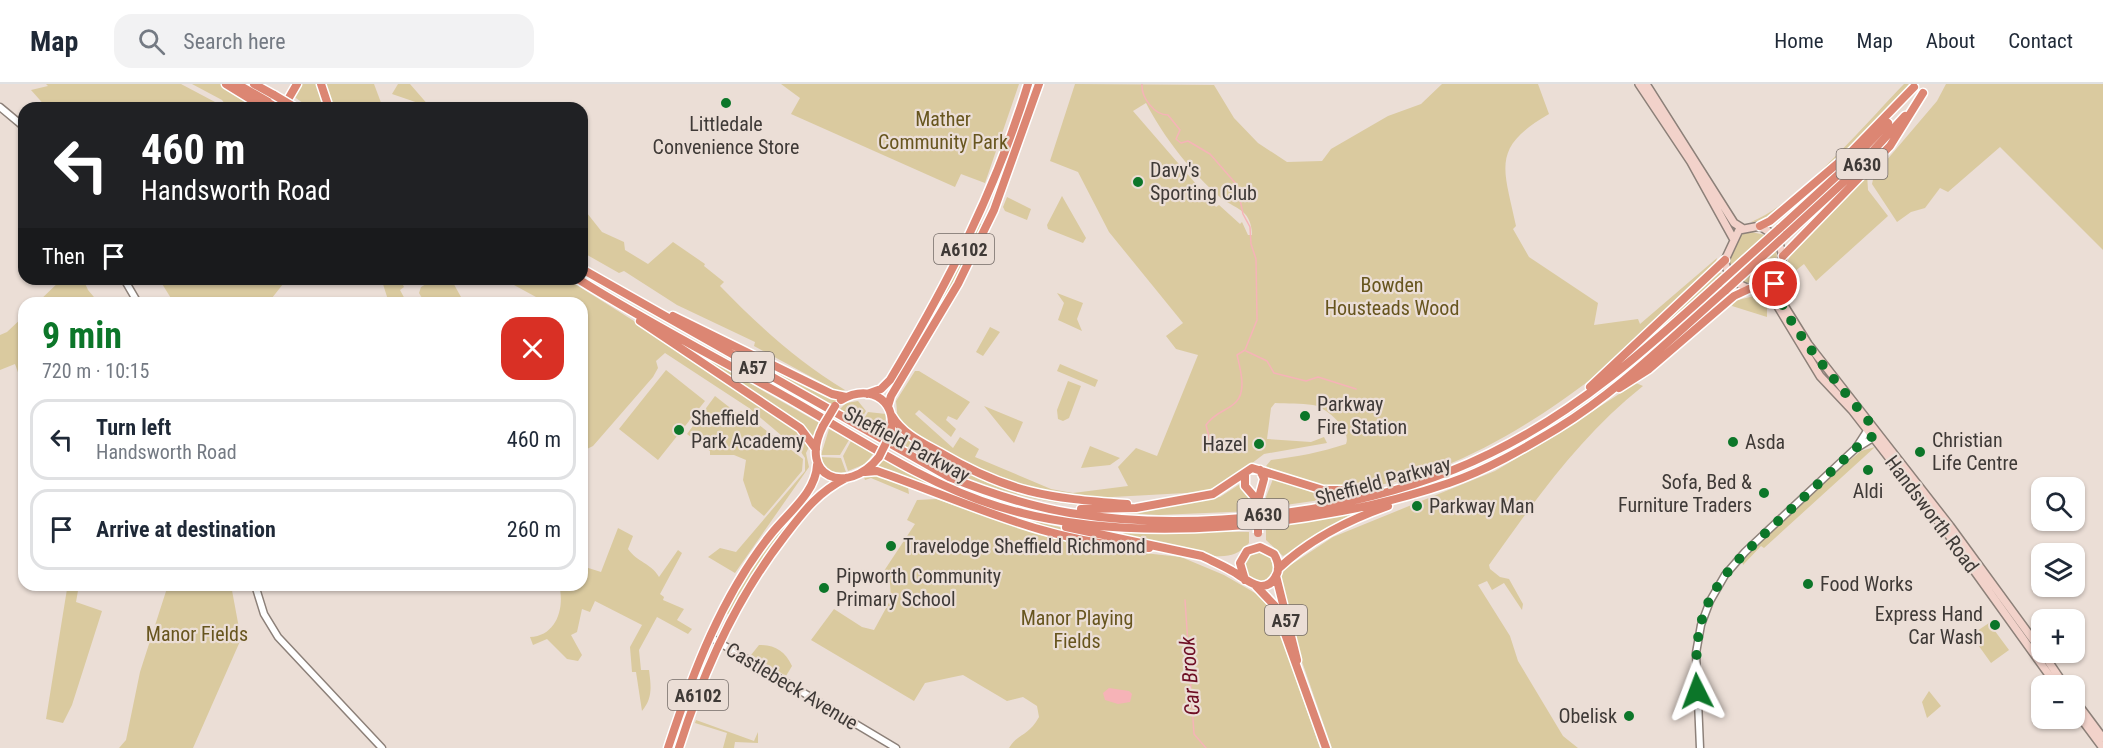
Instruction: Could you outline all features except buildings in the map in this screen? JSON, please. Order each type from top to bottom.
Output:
[{"type":"highway","points":[[226,84],[270,102]]},
{"type":"highway","points":[[237,84],[270,102]]},
{"type":"highway","points":[[254,84],[270,102]]},
{"type":"highway","points":[[285,102],[297,84]]},
{"type":"highway","points":[[321,84],[327,102]]},
{"type":"highway","name":"A6102","points":[[669,748],[710,637],[744,575],[770,535],[813,485],[818,465],[816,449],[823,426],[835,406],[846,397],[881,389],[890,380],[949,280],[991,191],[1028,84]]},
{"type":"highway","name":"A6102","points":[[679,748],[718,642],[758,572],[822,491],[846,478],[865,472],[879,457],[889,437],[892,416],[888,406],[891,396],[958,284],[994,210],[1039,84]]},
{"type":"highway","name":"Sheffield Parkway","points":[[587,285],[919,472],[972,497],[1019,512],[1067,522],[1111,526],[1238,525],[1347,510],[1450,483],[1530,444],[1589,407],[1783,232],[1848,178],[1889,136],[1928,84]]},
{"type":"highway","name":"Sheffield Parkway","points":[[1783,232],[1876,138],[1915,85]]},
{"type":"highway","name":"A630","points":[[1760,226],[1770,221],[1851,152],[1915,85]]},
{"type":"highway","name":"A630","points":[[1783,256],[1890,146],[1923,93]]},
{"type":"highway","points":[[1558,415],[1624,358],[1725,260]]},
{"type":"highway","name":"Sheffield Parkway","points":[[588,273],[923,464],[984,491],[1027,504],[1071,513],[1149,519],[1233,517],[1348,501],[1443,474],[1492,453],[1558,415],[1612,377],[1722,287]]},
{"type":"highway","points":[[1589,407],[1649,369],[1734,296],[1749,289]]},
{"type":"highway","points":[[600,293],[800,428],[816,449]]},
{"type":"highway","points":[[628,296],[832,394],[846,397]]},
{"type":"highway","points":[[867,394],[879,397],[888,406]]},
{"type":"highway","points":[[892,416],[908,434],[972,472],[1005,485],[1062,499],[1150,505]]},
{"type":"highway","points":[[818,465],[829,477],[846,478]]},
{"type":"highway","name":"A57","points":[[1027,504],[1083,509],[1150,505],[1213,494],[1252,468],[1260,470],[1264,479],[1258,501],[1258,533],[1263,548],[1274,554],[1279,598],[1297,654],[1297,664]]},
{"type":"highway","points":[[1260,470],[1305,486],[1346,492],[1377,490],[1443,474]]},
{"type":"highway","points":[[865,472],[877,471],[983,512],[1035,528],[1109,544],[1164,548]]},
{"type":"highway","name":"A57","points":[[1245,474],[1245,486],[1258,501]]},
{"type":"highway","points":[[1277,572],[1299,550],[1359,517],[1450,483]]},
{"type":"highway","name":"A57","points":[[1019,512],[1055,525],[1202,556],[1256,586],[1275,606],[1326,748]]},
{"type":"highway","points":[[1245,580],[1240,563],[1258,533]]},
{"type":"highway","points":[[1247,550],[1263,548]]},
{"type":"highway","name":"A57","points":[[1256,586],[1268,584],[1277,572]]},
{"type":"main road","points":[[1639,84],[1691,162],[1733,238]]},
{"type":"main road","points":[[1646,84],[1734,222],[1742,228]]},
{"type":"main road","points":[[1760,226],[1777,237],[1783,256],[1776,277],[1761,288],[1749,289],[1732,278],[1725,260],[1733,238],[1742,228],[1760,226]]},
{"type":"main road","name":"Handsworth Road","points":[[1776,277],[1777,292],[1808,344],[1950,526],[2025,634],[2050,675]]},
{"type":"main road","name":"Handsworth Road","points":[[1761,288],[1778,305],[1815,369],[1873,438],[2031,640]]},
{"type":"main road","points":[[2085,714],[2103,738]]},
{"type":"main road","points":[[2085,724],[2103,748]]},
{"type":"street","points":[[0,107],[18,122]]},
{"type":"street","points":[[1700,748],[1696,652],[1701,625],[1710,601],[1725,575],[1745,552],[1856,448],[1873,438],[1870,423]]},
{"type":"street","points":[[1856,448],[1867,431]]},
{"type":"street","points":[[257,591],[264,614],[278,637],[382,748]]},
{"type":"street","name":"Castlebeck Avenue","points":[[710,637],[896,748]]},
{"type":"green space","points":[[46,84],[181,84],[215,102],[42,102],[31,90],[48,86]]},
{"type":"green space","points":[[192,84],[221,84],[252,102],[224,102]]},
{"type":"green space","points":[[300,84],[319,84],[326,102],[302,102],[293,96]]},
{"type":"green space","points":[[324,84],[374,84],[381,102],[330,102]]},
{"type":"green space","points":[[398,84],[410,84],[426,102],[415,102],[392,94]]},
{"type":"green space","name":"Mather Community Park","points":[[781,84],[1019,84],[985,183],[961,174],[955,187],[791,114],[800,98]]},
{"type":"green space","name":"Bowden Housteads Wood","points":[[1075,84],[1214,85],[1234,118],[1258,143],[1287,162],[1322,161],[1331,149],[1388,116],[1421,104],[1442,84],[1538,84],[1549,114],[1517,138],[1509,149],[1506,161],[1508,189],[1516,226],[1513,229],[1529,257],[1598,303],[1594,325],[1638,319],[1640,324],[1717,258],[1715,265],[1595,376],[1570,395],[1481,449],[1417,476],[1385,484],[1343,488],[1297,480],[1266,466],[1271,460],[1309,454],[1346,444],[1347,438],[1337,420],[1318,407],[1308,404],[1275,403],[1271,408],[1267,439],[1311,442],[1324,437],[1327,443],[1264,454],[1230,480],[1204,492],[1094,498],[1044,492],[1000,480],[935,448],[898,422],[896,401],[915,371],[919,371],[970,402],[957,420],[948,416],[946,420],[956,429],[951,437],[919,410],[915,414],[953,448],[960,437],[979,449],[975,457],[1051,489],[1073,493],[1128,486],[1118,467],[1136,448],[1157,456],[1198,355],[1176,349],[1166,336],[1183,323],[1109,232],[1078,172],[1050,161]],"holes":[[[1146,103],[1179,154],[1200,178],[1221,198],[1247,216],[1252,235],[1248,235],[1242,222],[1240,224],[1219,205],[1216,207],[1133,111]]]},
{"type":"green space","points":[[1904,84],[1909,84],[1860,141],[1821,176],[1762,221],[1751,222],[1770,212],[1811,180]]},
{"type":"green space","points":[[1946,84],[2103,84],[2103,250],[2000,147],[1948,192],[1940,188],[1925,208],[1911,212],[1897,222],[1872,184],[1874,175],[1937,101]]},
{"type":"green space","points":[[1867,174],[1868,190],[1888,216],[1816,281],[1804,264],[1780,283],[1784,268],[1802,239]]},
{"type":"green space","points":[[1062,196],[1086,238],[1083,243],[1048,229],[1047,225]]},
{"type":"green space","points":[[1007,197],[1031,209],[1027,220],[1005,211],[1003,207]]},
{"type":"green space","points":[[588,214],[602,232],[624,242],[625,250],[648,264],[673,242],[705,264],[704,266],[724,282],[720,286],[764,329],[811,368],[845,390],[839,392],[754,346],[755,342],[677,305],[624,271],[619,273],[588,255]]},
{"type":"green space","points":[[979,223],[983,225],[944,303],[904,368]]},
{"type":"green space","points":[[1747,231],[1765,235],[1729,267],[1734,246]]},
{"type":"green space","points":[[1776,250],[1776,265],[1768,276],[1756,282],[1742,282]]},
{"type":"green space","points":[[1715,272],[1722,273],[1654,335],[1657,329]]},
{"type":"green space","points":[[56,285],[86,285],[94,297],[43,297]]},
{"type":"green space","points":[[163,285],[282,285],[273,297],[170,297]]},
{"type":"green space","points":[[383,285],[403,285],[404,287],[400,290],[404,297],[387,297]]},
{"type":"green space","points":[[454,285],[461,297],[421,297],[419,293],[421,287]]},
{"type":"green space","points":[[514,285],[577,285],[677,348],[800,430],[810,445],[806,453],[809,467],[735,573],[708,557],[720,548],[736,552],[805,471],[805,458],[801,452],[749,408],[665,353],[656,361],[658,368],[653,377],[593,446],[588,448],[588,297],[536,297]]},
{"type":"green space","points":[[1057,293],[1083,303],[1077,319],[1082,331],[1058,320],[1064,303]]},
{"type":"green space","points":[[1754,296],[1767,301],[1767,317],[1732,306],[1734,301]]},
{"type":"green space","points":[[18,322],[18,372],[15,364],[0,370],[0,335]]},
{"type":"green space","points":[[990,327],[1000,332],[983,356],[976,352]]},
{"type":"green space","points":[[721,343],[838,399],[832,405]]},
{"type":"green space","points":[[685,346],[821,424],[815,440],[796,420]]},
{"type":"green space","points":[[1060,364],[1098,380],[1095,387],[1057,371]]},
{"type":"green space","points":[[666,370],[705,401],[658,460],[619,429]]},
{"type":"green space","points":[[1068,381],[1081,386],[1069,418],[1063,421],[1058,419],[1057,410]]},
{"type":"green space","points":[[1636,383],[1643,386],[1620,405],[1579,447],[1541,493],[1489,565],[1490,569],[1500,577],[1509,579],[1523,604],[1522,610],[1504,583],[1492,590],[1487,581],[1478,585],[1510,636],[1518,661],[1563,736],[1578,748],[1332,748],[1291,630],[1280,580],[1283,570],[1333,537],[1495,471]]},
{"type":"green space","points":[[715,396],[738,414],[741,411],[803,459],[802,471],[764,516],[752,506],[743,480],[746,460],[734,455],[710,455],[710,451],[687,434]]},
{"type":"green space","points":[[858,401],[866,411],[860,421],[840,409],[846,403]]},
{"type":"green space","points":[[984,406],[1023,422],[1014,443]]},
{"type":"green space","points":[[868,412],[886,414],[884,435],[862,422]]},
{"type":"green space","points":[[895,426],[900,433],[989,483],[1026,494],[1097,506],[1043,500],[1016,494],[965,477],[892,439]]},
{"type":"green space","points":[[829,429],[849,440],[840,455],[821,455]]},
{"type":"green space","points":[[851,441],[873,454],[865,464],[848,471],[843,456]]},
{"type":"green space","points":[[1090,446],[1120,458],[1110,465],[1081,468]]},
{"type":"green space","points":[[1875,447],[1764,548],[1761,546],[1743,565],[1742,560],[1826,480],[1861,451]]},
{"type":"green space","points":[[821,457],[841,458],[846,472],[837,473],[830,470],[824,465]]},
{"type":"green space","points":[[881,459],[974,504],[1024,519],[1104,537],[1059,531],[1000,515],[873,467]]},
{"type":"green space","points":[[872,474],[908,487],[909,494],[871,478],[865,480],[864,477]]},
{"type":"green space","points":[[1273,479],[1315,493],[1348,496],[1265,508],[1266,497]]},
{"type":"green space","points":[[1240,484],[1251,499],[1253,511],[1159,515],[1126,513],[1220,497]]},
{"type":"green space","name":"Manor Playing Fields","points":[[936,499],[1041,535],[1097,548],[1181,557],[1224,575],[1262,597],[1272,611],[1320,748],[1009,748],[1031,728],[1039,717],[1037,706],[1023,697],[1007,701],[963,675],[925,683],[914,701],[811,640],[834,609],[862,627],[874,630],[891,599],[890,583],[880,577],[915,524],[907,520],[917,500]]},
{"type":"green space","points":[[1351,514],[1283,556],[1266,540],[1266,527]]},
{"type":"green space","points":[[789,522],[729,615],[725,612],[765,549]]},
{"type":"green space","points":[[618,528],[633,536],[628,549],[659,577],[678,550],[682,553],[660,594],[664,597],[663,600],[684,609],[677,620],[692,629],[688,634],[657,617],[639,650],[641,670],[649,670],[651,687],[650,697],[642,711],[636,672],[632,672],[630,647],[642,625],[595,601],[590,612],[582,609],[577,632],[571,635],[582,655],[578,661],[567,659],[547,639],[533,645],[530,637],[547,632],[553,626],[560,611],[560,591],[588,591],[588,568],[601,572]]},
{"type":"green space","points":[[1118,531],[1249,532],[1249,543],[1233,554],[1214,556],[1117,533]]},
{"type":"green space","points":[[1259,553],[1269,557],[1273,567],[1269,577],[1259,581],[1249,577],[1245,567],[1249,557]]},
{"type":"green space","points":[[67,591],[78,591],[76,602],[102,611],[72,705],[63,723],[46,719]]},
{"type":"green space","name":"Manor Fields","points":[[166,591],[232,591],[241,639],[193,748],[119,748],[126,740],[140,672]]},
{"type":"green space","points":[[1989,623],[2009,650],[1991,663],[1971,635]]},
{"type":"green space","points":[[759,645],[775,648],[786,656],[792,666],[786,676],[751,655]]},
{"type":"green space","points":[[1929,691],[1941,706],[1927,718],[1922,702]]},
{"type":"green space","points":[[696,720],[754,741],[758,732],[758,743],[735,742],[734,748],[723,748],[727,733],[695,723]]},
{"type":"shaded area","points":[[1109,688],[1129,691],[1132,694],[1130,702],[1118,704],[1105,700],[1103,693]]},
{"type":"waterway","name":"Car Brook","points":[[1142,84],[1146,100],[1153,109],[1168,115],[1180,130],[1176,139],[1181,143],[1188,141],[1210,154],[1237,185],[1243,214],[1250,227],[1251,244],[1256,259],[1257,320],[1245,350],[1237,355],[1242,379],[1239,397],[1236,402],[1206,425],[1212,449]]},
{"type":"waterway","points":[[1246,351],[1267,361],[1274,373],[1306,381],[1318,377],[1356,389]]},
{"type":"waterway","name":"Car Brook","points":[[1185,600],[1194,734],[1206,748]]},
{"type":"place","name":"Littledale Convenience Store","points":[[726,103]]},
{"type":"place","name":"Davy's Sporting Club","points":[[1138,182]]},
{"type":"place","name":"Parkway Fire Station","points":[[1305,416]]},
{"type":"place","name":"Sheffield Park Academy","points":[[679,430]]},
{"type":"place","name":"Asda","points":[[1733,442]]},
{"type":"place","name":"Hazel","points":[[1259,444]]},
{"type":"place","name":"Christian Life Centre","points":[[1920,452]]},
{"type":"place","name":"Aldi","points":[[1868,470]]},
{"type":"place","name":"Sofa, Bed & Furniture Traders","points":[[1764,493]]},
{"type":"place","name":"Parkway Man","points":[[1417,506]]},
{"type":"place","name":"Travelodge Sheffield Richmond","points":[[891,546]]},
{"type":"place","name":"Food Works","points":[[1808,584]]},
{"type":"place","name":"Pipworth Community Primary School","points":[[824,588]]},
{"type":"place","name":"Express Hand Car Wash","points":[[1995,625]]},
{"type":"place","name":"Obelisk","points":[[1629,716]]},
{"type":"route","points":[[1697,691],[1695,666],[1697,639],[1704,613],[1717,586],[1745,552],[1856,448],[1873,438],[1874,433],[1870,423],[1808,344],[1780,299],[1775,284]]}]
